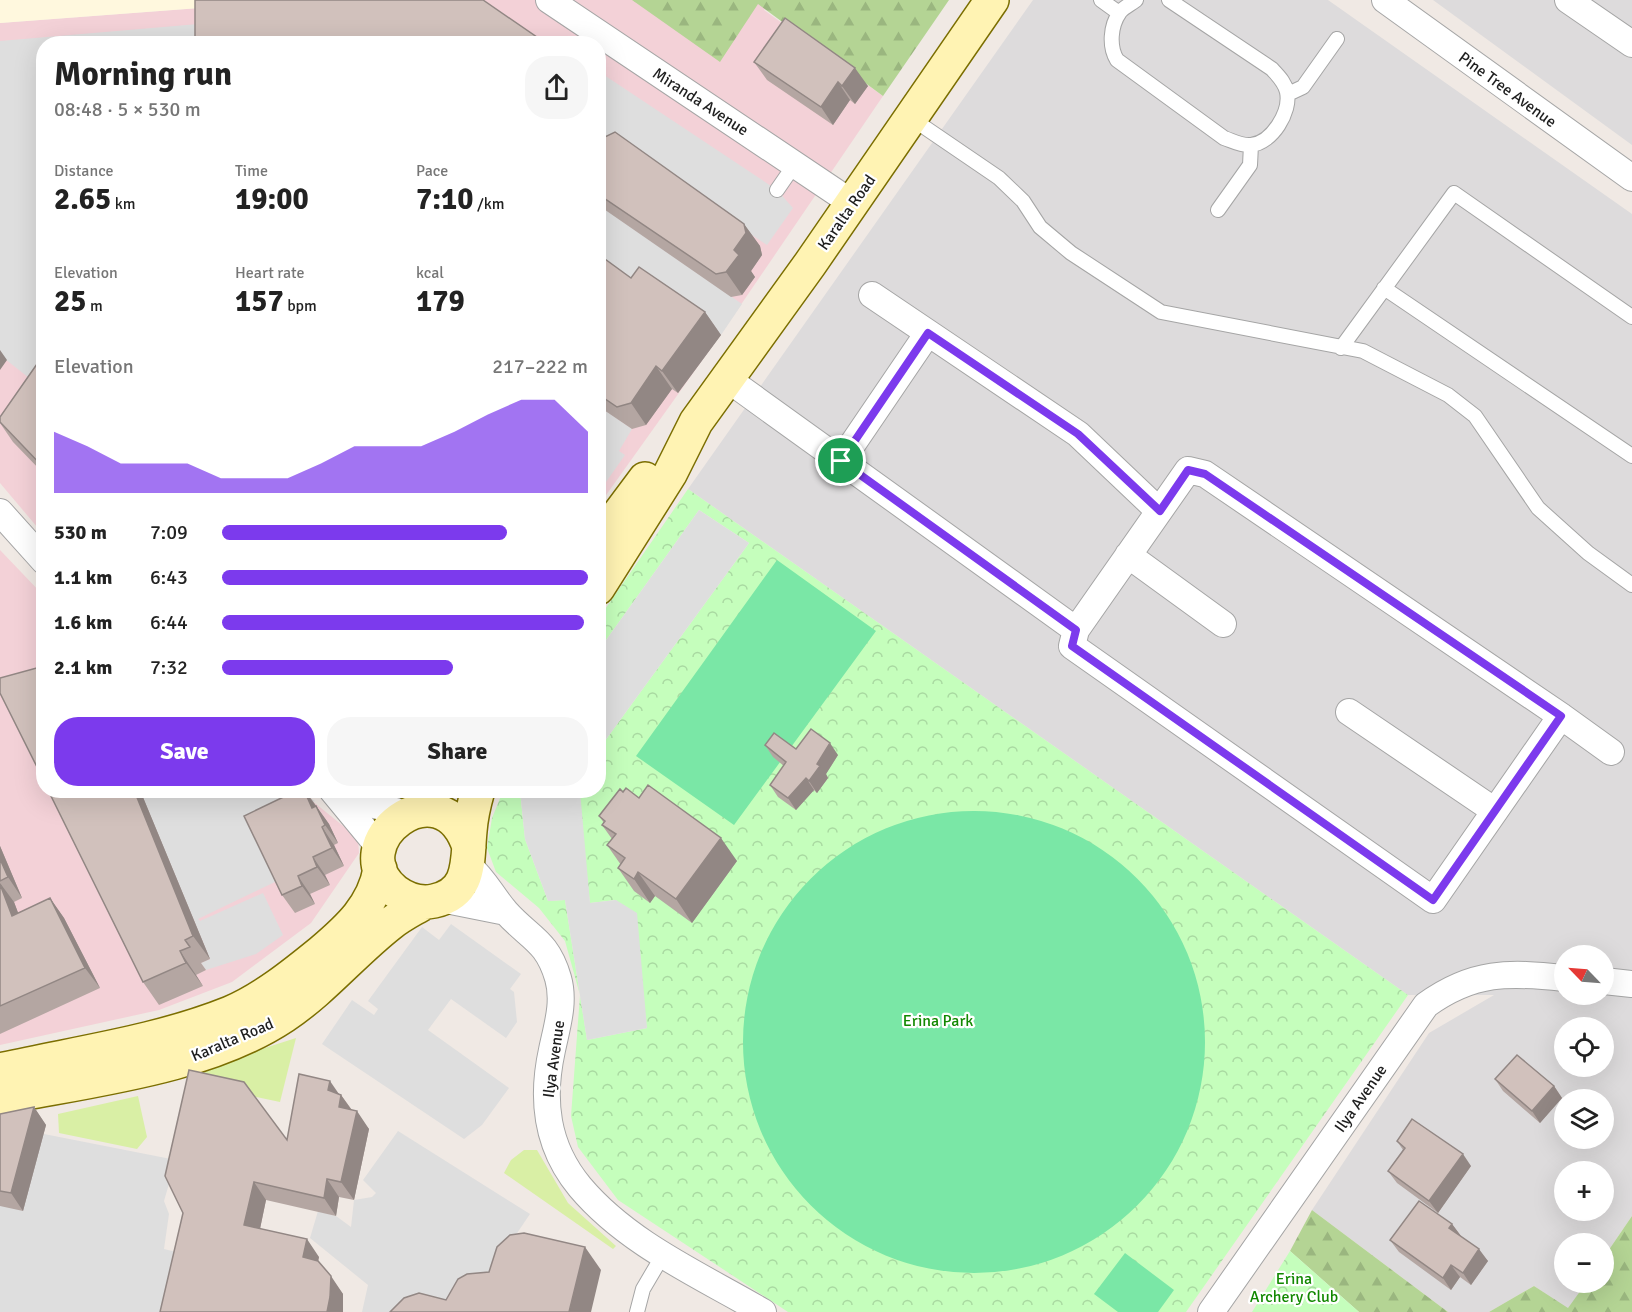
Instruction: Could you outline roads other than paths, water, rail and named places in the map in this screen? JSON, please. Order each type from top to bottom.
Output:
[{"type":"street","name":"Miranda Avenue","points":[[549,0],[595,36]]},
{"type":"street","name":"Karalta Road","points":[[606,575],[670,474],[696,422],[852,203],[992,0]]},
{"type":"street","name":"Pine Tree Avenue","points":[[1385,0],[1632,178]]},
{"type":"street","points":[[1568,0],[1632,44]]},
{"type":"street","name":"Miranda Avenue","points":[[606,44],[795,164],[852,203]]},
{"type":"street","points":[[872,294],[1078,434],[1160,511]]},
{"type":"street","points":[[841,461],[928,333]]},
{"type":"street","points":[[726,378],[1076,630]]},
{"type":"street","name":"Karalta Road","points":[[606,531],[656,465],[696,422]]},
{"type":"street","points":[[1561,716],[1433,900],[1072,646],[1076,630],[1188,470],[1205,474],[1561,716],[1611,752]]},
{"type":"street","points":[[0,512],[36,552]]},
{"type":"street","points":[[1128,555],[1223,624]]},
{"type":"street","points":[[1349,712],[1495,811]]},
{"type":"street","points":[[339,798],[380,858],[385,879],[402,896],[506,912]]},
{"type":"street","points":[[375,798],[421,805],[452,819],[465,834],[469,856]]},
{"type":"street","name":"Karalta Road","points":[[0,1098],[172,1064],[241,1038],[282,1018],[309,998],[391,923],[454,891],[464,880],[469,856],[472,810],[476,798]]},
{"type":"street","name":"Karalta Road","points":[[0,1070],[177,1031],[232,1012],[291,976],[344,932],[366,907],[380,858],[384,834],[421,805]]},
{"type":"street","name":"Ilya Avenue","points":[[469,856],[506,912],[546,948],[559,980],[560,1018],[549,1067],[546,1114],[553,1140],[579,1186],[596,1203],[689,1273],[707,1278],[763,1312]]},
{"type":"street","name":"Ilya Avenue","points":[[1210,1312],[1426,1005],[1451,989],[1482,976],[1513,973],[1554,977]]},
{"type":"street","points":[[1614,982],[1632,984]]},
{"type":"street","name":"Ilya Avenue","points":[[689,1273],[700,1292],[729,1312]]},
{"type":"lane","points":[[1101,0],[1119,13]]},
{"type":"lane","points":[[1136,0],[1119,13],[1111,40],[1111,50],[1117,60],[1224,138],[1251,145],[1261,142],[1270,135],[1282,119],[1288,94],[1283,81],[1272,69],[1169,0]]},
{"type":"lane","points":[[1288,94],[1303,87],[1337,39]]},
{"type":"lane","points":[[911,118],[999,178],[1023,201],[1040,227],[1071,253],[1161,312],[1363,351],[1448,395],[1475,416],[1538,508],[1588,553],[1632,585]]},
{"type":"lane","points":[[1218,210],[1250,165],[1251,145]]},
{"type":"lane","points":[[777,190],[795,164]]},
{"type":"lane","points":[[1341,348],[1454,193],[1632,317]]},
{"type":"lane","points":[[1384,288],[1632,456]]},
{"type":"lane","points":[[637,1312],[643,1289],[663,1255]]},
{"type":"park label","name":"Erina Park","points":[[938,1020]]},
{"type":"park label","name":"Erina Archery Club","points":[[1294,1287]]}]
